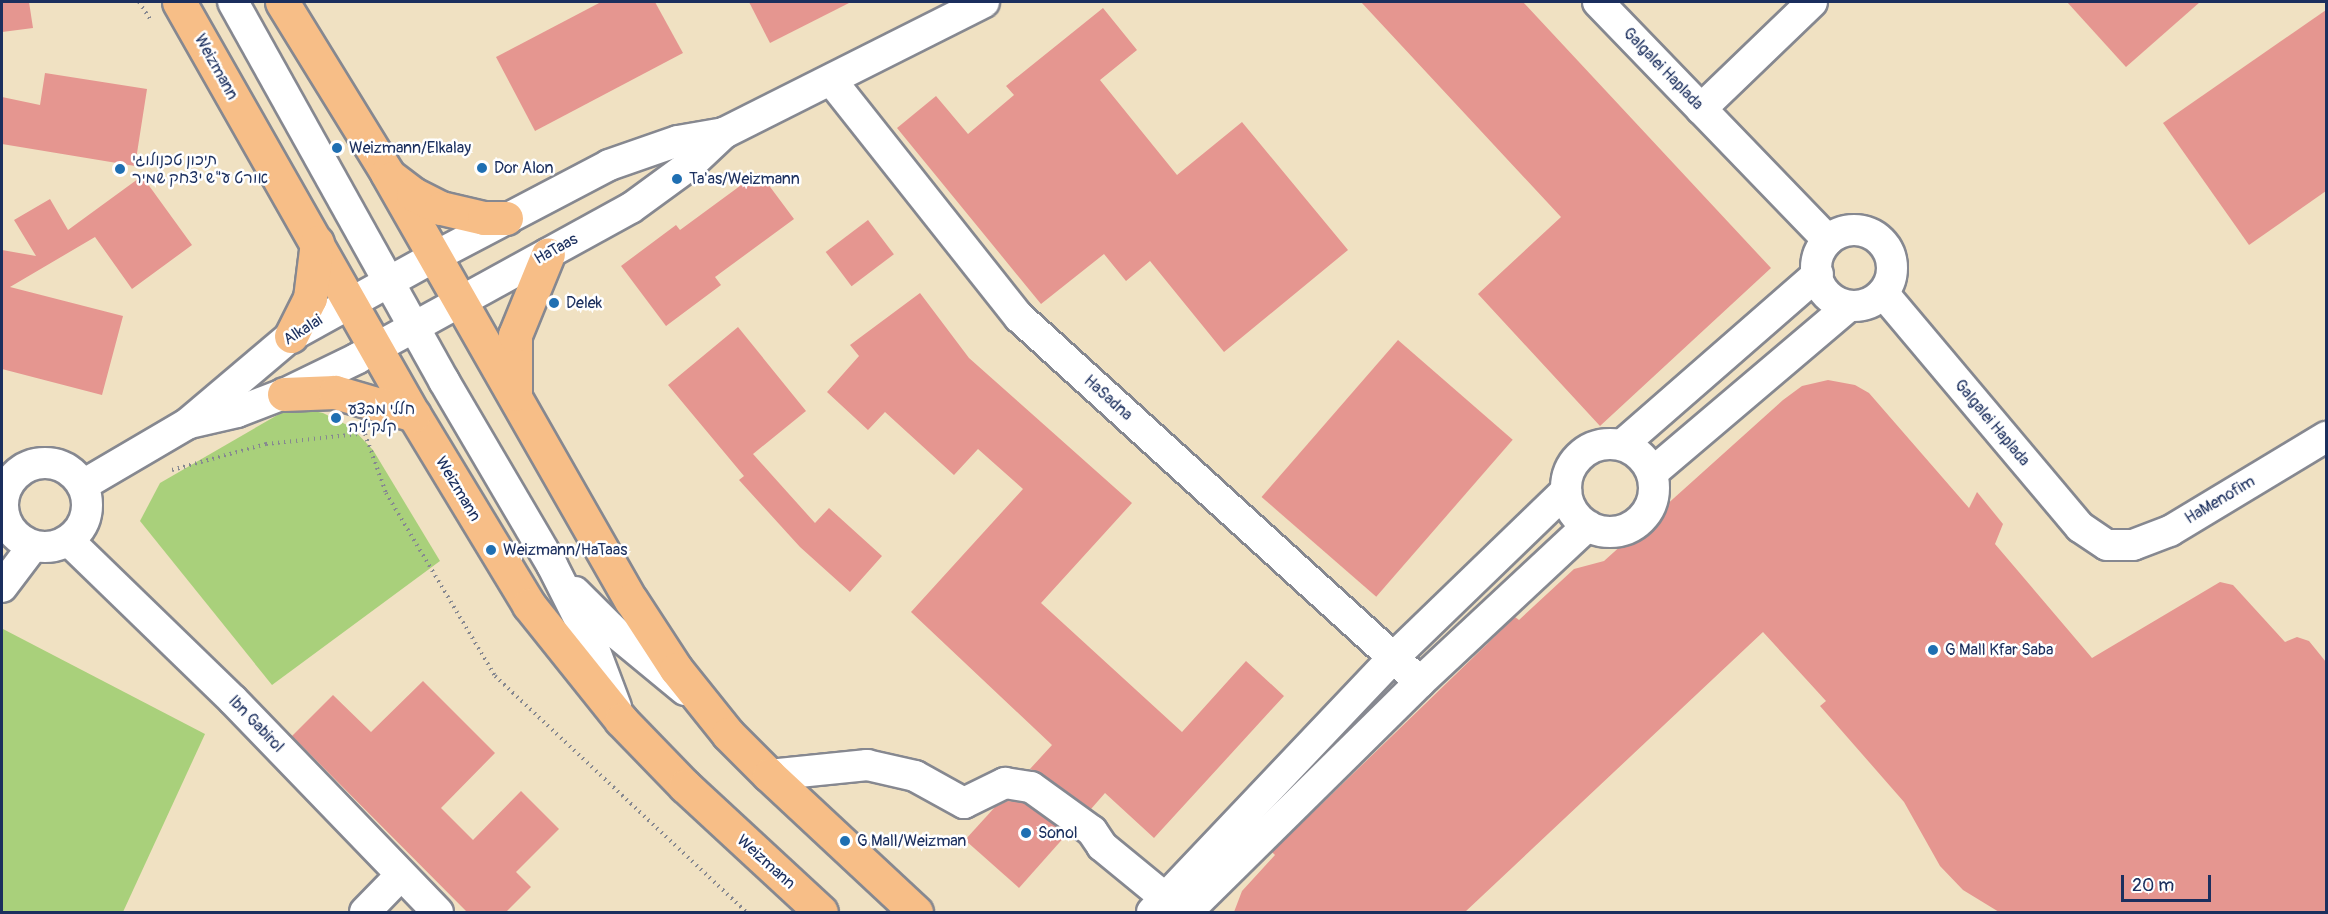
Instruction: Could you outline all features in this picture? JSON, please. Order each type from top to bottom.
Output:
[{"type":"main road","name":"Weizmann","points":[[179,2],[414,415],[529,605],[621,720],[685,786],[821,912]]},
{"type":"main road","points":[[282,2],[387,173],[631,600],[699,701],[769,776],[916,912]]},
{"type":"main road","points":[[387,173],[413,194],[441,208],[484,218],[506,218]]},
{"type":"main road","points":[[291,336],[310,298],[317,242]]},
{"type":"main road","points":[[516,401],[515,335],[548,254]]},
{"type":"main road","points":[[284,394],[335,392],[414,415]]},
{"type":"street","points":[[224,2],[273,74]]},
{"type":"street","points":[[233,2],[414,328],[552,565],[593,646],[621,720]]},
{"type":"street","name":"HaTaas","points":[[434,257],[506,218],[644,151],[724,133],[984,2]]},
{"type":"street","name":"Galgalei Haplada","points":[[1598,2],[1828,240]]},
{"type":"street","points":[[1701,109],[1812,2]]},
{"type":"street","name":"HaSadna","points":[[831,80],[1019,317],[1395,656],[1420,682]]},
{"type":"street","name":"HaTaas","points":[[377,348],[657,192],[724,133]]},
{"type":"street","points":[[1652,473],[1849,306],[1872,302],[1882,294],[1892,270],[1885,246],[1864,231],[1851,230],[1828,240],[1817,261],[1818,274],[1827,295],[1849,306]]},
{"type":"street","name":"Alkalai","points":[[83,486],[187,424],[291,336],[434,257]]},
{"type":"street","points":[[1622,445],[1818,274]]},
{"type":"street","name":"Galgalei Haplada","points":[[1882,294],[2080,527],[2107,545]]},
{"type":"street","name":"Alkalai","points":[[187,424],[237,412],[284,394],[377,348]]},
{"type":"street","name":"HaMenofim","points":[[2107,545],[2133,545],[2170,531],[2326,437]]},
{"type":"street","points":[[1608,444],[1622,445],[1646,461],[1652,473],[1653,501],[1637,523],[1612,532],[1587,526],[1569,505],[1566,491],[1567,477],[1582,454],[1608,444]]},
{"type":"street","points":[[46,462],[61,466],[83,486],[88,513],[80,530],[69,541],[48,548],[33,546],[15,535],[4,523],[3,501],[6,487],[25,467],[46,462]]},
{"type":"street","points":[[1168,909],[1395,656],[1566,491]]},
{"type":"street","points":[[1168,909],[1420,682],[1587,526]]},
{"type":"street","name":"Ibn Gabirol","points":[[69,541],[233,700],[400,876],[438,912]]},
{"type":"street","points":[[2,587],[33,546]]},
{"type":"street","points":[[552,565],[617,634],[699,701]]},
{"type":"street","points":[[769,776],[867,765],[915,776],[964,803],[1005,783],[1030,788],[1092,831],[1102,846],[1168,909]]},
{"type":"street","points":[[365,912],[400,876]]},
{"type":"path","points":[[169,471],[266,444],[365,433]]},
{"type":"green space","points":[[304,409],[323,413],[351,427],[373,450],[440,561],[272,685],[140,521],[160,483],[281,413]]},
{"type":"green space","points":[[3,629],[205,734],[123,912],[2,912]]},
{"type":"building","points":[[2,2],[29,2],[33,28],[2,32]]},
{"type":"building","points":[[601,2],[655,2],[683,53],[535,131],[496,57]]},
{"type":"building","points":[[749,2],[851,2],[770,43]]},
{"type":"building","points":[[1361,2],[1523,2],[1771,268],[1600,426],[1478,294],[1561,217]]},
{"type":"building","points":[[2067,2],[2200,2],[2126,67]]},
{"type":"building","points":[[1103,8],[1137,50],[1100,80],[1177,175],[1242,122],[1348,250],[1224,352],[1150,261],[1126,281],[1104,254],[1041,304],[897,128],[936,96],[968,134],[1014,95],[1006,86]]},
{"type":"building","points":[[2326,10],[2326,191],[2249,245],[2163,123]]},
{"type":"building","points":[[45,73],[147,89],[135,166],[2,144],[2,97],[40,105]]},
{"type":"building","points":[[759,172],[794,219],[715,277],[721,285],[666,326],[621,266],[676,225],[680,230]]},
{"type":"building","points":[[142,176],[192,245],[132,289],[95,237],[10,287],[123,316],[102,395],[2,369],[2,250],[36,256],[14,220],[50,199],[68,230]]},
{"type":"building","points":[[868,220],[894,254],[852,286],[826,252]]},
{"type":"building","points":[[920,293],[969,358],[1132,503],[1041,603],[1182,732],[1246,661],[1284,696],[1154,838],[1105,793],[1091,809],[1041,773],[1030,769],[1052,745],[911,612],[1023,489],[978,449],[954,475],[885,412],[868,430],[827,392],[859,356],[850,345]]},
{"type":"building","points":[[738,327],[806,411],[753,454],[815,523],[829,508],[882,556],[850,592],[800,547],[739,480],[744,476],[668,385]]},
{"type":"building","points":[[1398,340],[1513,440],[1376,597],[1262,497]]},
{"type":"building","name":"G Mall Kfar Saba","points":[[1828,380],[1855,385],[1869,393],[1969,508],[1977,492],[2003,524],[1995,544],[2092,658],[2220,582],[2233,585],[2285,642],[2297,637],[2309,641],[2326,662],[2326,912],[1999,912],[1963,890],[1940,866],[1904,802],[1820,706],[1826,701],[1763,632],[1465,912],[1234,912],[1242,891],[1275,855],[1272,852],[1515,617],[1519,620],[1574,569],[1604,561],[1783,400],[1802,386]]},
{"type":"building","points":[[423,681],[495,753],[441,808],[473,840],[521,791],[559,829],[516,872],[531,887],[506,912],[467,912],[292,736],[333,695],[371,732]]},
{"type":"building","points":[[1008,801],[1024,803],[1067,834],[1019,888],[965,840],[995,807]]},
{"type":"place","name":"Weizmann/Elkalay","points":[[337,148]]},
{"type":"place","name":"Dor Alon","points":[[482,168]]},
{"type":"place","name":"תיכון טכנולוגי אורט ע\"ש יצחק שמיר","points":[[120,169]]},
{"type":"place","name":"Ta'as/Weizmann","points":[[677,179]]},
{"type":"place","name":"Delek","points":[[554,303]]},
{"type":"place","name":"חללי מבצע קלקיליה","points":[[336,418]]},
{"type":"place","name":"Weizmann/HaTaas","points":[[491,550]]},
{"type":"place","name":"G Mall Kfar Saba","points":[[1933,650]]},
{"type":"place","name":"Sonol","points":[[1026,833]]},
{"type":"place","name":"G Mall/Weizman","points":[[845,841]]}]
